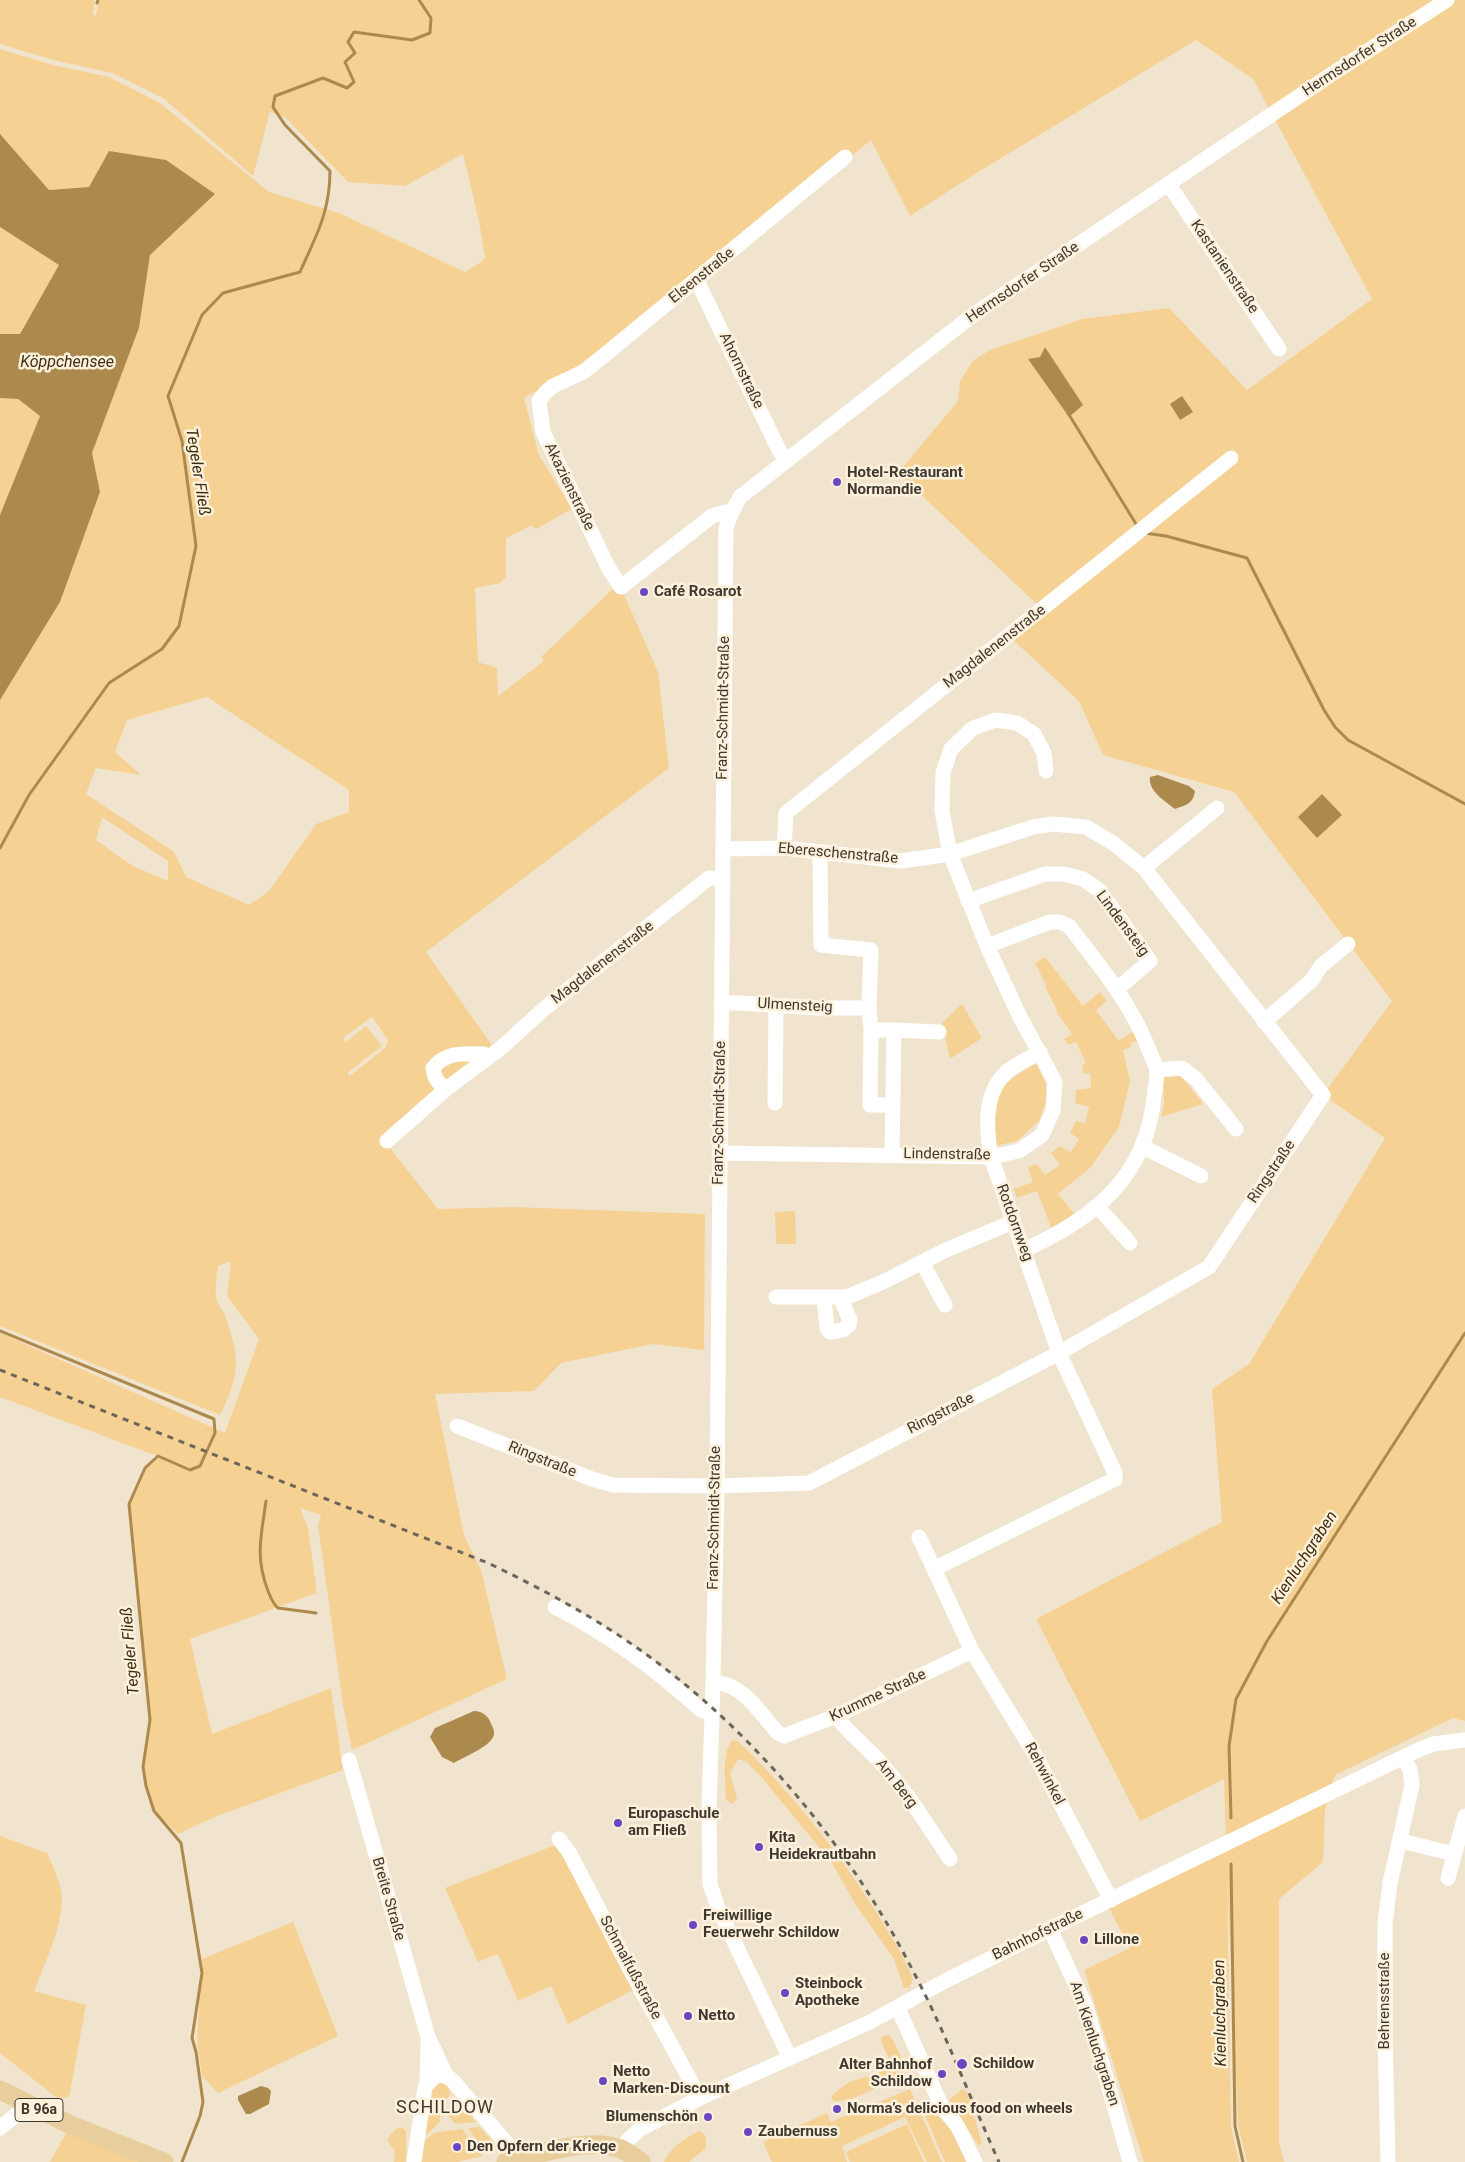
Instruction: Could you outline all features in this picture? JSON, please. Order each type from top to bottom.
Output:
[{"type":"main road","name":"B 96a","points":[[0,2090],[25,2104],[78,2128],[164,2162]]},
{"type":"main road","points":[[511,2161],[567,2147],[598,2146],[621,2149],[641,2162]]},
{"type":"street","name":"Hermsdorfer Straße","points":[[730,514],[740,497],[974,315],[1332,74],[1447,0]]},
{"type":"street","name":"Elsenstraße","points":[[553,386],[583,372],[697,281],[845,157]]},
{"type":"street","name":"Kastanienstraße","points":[[1169,185],[1279,349]]},
{"type":"street","name":"Ahornstraße","points":[[697,281],[779,450],[786,460]]},
{"type":"street","name":"Akazienstraße","points":[[553,386],[540,401],[543,432],[609,569],[622,587],[712,516],[726,512],[730,514]]},
{"type":"street","name":"Magdalenenstraße","points":[[784,848],[786,812],[1231,458]]},
{"type":"street","name":"Franz-Schmidt-Straße","points":[[730,514],[726,528],[717,1486],[709,1808],[710,1884],[718,1908],[790,2058]]},
{"type":"street","name":"Lindenstraße","points":[[719,1153],[892,1154],[991,1157],[1019,1151],[1042,1135],[1053,1111],[1054,1082],[1019,1015],[968,901],[950,854],[942,811],[943,772],[951,749],[973,728],[996,720],[1017,723],[1034,734],[1044,753],[1046,771]]},
{"type":"street","points":[[1144,868],[1217,808]]},
{"type":"street","name":"Ebereschenstraße","points":[[723,849],[784,848],[901,860],[950,854],[1033,827],[1053,824],[1086,827],[1113,843],[1144,868],[1323,1095]]},
{"type":"street","points":[[820,853],[820,945],[871,950],[869,1008],[871,1030],[870,1105],[893,1105]]},
{"type":"street","name":"Lindensteig","points":[[968,901],[1045,874],[1064,874],[1083,879],[1099,890],[1150,961],[1117,989]]},
{"type":"street","name":"Magdalenenstraße","points":[[387,1141],[446,1089],[710,878],[722,878]]},
{"type":"street","points":[[987,946],[1050,922],[1060,922],[1069,926],[1117,989],[1140,1028],[1157,1070],[1153,1110],[1143,1147],[1138,1157],[1115,1188],[1097,1206],[1052,1237],[1024,1250]]},
{"type":"street","points":[[1264,1022],[1312,980],[1321,966],[1348,944]]},
{"type":"street","name":"Ulmensteig","points":[[721,1002],[776,1006],[869,1008]]},
{"type":"street","points":[[775,1103],[776,1006]]},
{"type":"street","points":[[871,1030],[939,1032]]},
{"type":"street","points":[[892,1154],[894,1030]]},
{"type":"street","name":"Rotdornweg","points":[[1040,1052],[1008,1071],[993,1092],[989,1104],[986,1130],[991,1157],[1059,1353]]},
{"type":"street","points":[[446,1089],[438,1083],[434,1075],[434,1068],[439,1060],[453,1054],[484,1054],[487,1057]]},
{"type":"street","points":[[1157,1070],[1182,1068],[1196,1079],[1236,1129]]},
{"type":"street","name":"Ringstraße","points":[[457,1426],[592,1479],[613,1484],[717,1486],[809,1483],[1059,1353],[1209,1267],[1323,1095]]},
{"type":"street","points":[[1143,1147],[1201,1176]]},
{"type":"street","points":[[1097,1206],[1130,1243]]},
{"type":"street","points":[[776,1297],[847,1297],[885,1281],[946,1250],[1013,1222]]},
{"type":"street","points":[[922,1262],[945,1305]]},
{"type":"street","points":[[824,1298],[827,1328],[830,1332],[835,1333],[849,1325],[850,1320],[840,1297]]},
{"type":"street","points":[[934,1569],[1114,1480],[1115,1473],[1059,1353]]},
{"type":"street","points":[[919,1537],[972,1651]]},
{"type":"street","points":[[555,1607],[579,1619],[635,1656],[701,1710],[711,1713]]},
{"type":"street","name":"Krumme Straße","points":[[713,1682],[723,1682],[741,1690],[778,1733],[784,1736],[836,1716],[972,1651]]},
{"type":"street","name":"Rehwinkel","points":[[972,1651],[1034,1753],[1111,1900]]},
{"type":"street","name":"Am Berg","points":[[836,1716],[843,1726],[879,1760],[903,1790],[950,1859]]},
{"type":"street","name":"Bahnhofstraße","points":[[621,2149],[640,2129],[700,2098],[868,2023],[945,1981],[1404,1757],[1433,1744],[1465,1740]]},
{"type":"street","name":"Behrensstraße","points":[[1388,2162],[1385,1924],[1390,1883],[1401,1841],[1412,1785],[1410,1770],[1404,1757]]},
{"type":"street","name":"Breite Straße","points":[[349,1760],[428,2037],[446,2076],[454,2082],[509,2146],[511,2161]]},
{"type":"street","points":[[1448,1878],[1465,1816]]},
{"type":"street","name":"Schmalfußstraße","points":[[559,1839],[569,1852],[700,2098]]},
{"type":"street","points":[[1401,1841],[1454,1854]]},
{"type":"street","name":"Am Kienluchgraben","points":[[1050,1929],[1086,2007],[1130,2162]]},
{"type":"street","points":[[898,2008],[942,2107],[957,2125],[975,2162]]},
{"type":"street","name":"Breite Straße","points":[[414,2162],[427,2083],[428,2037]]},
{"type":"street","points":[[427,2083],[436,2075],[446,2076]]},
{"type":"street","points":[[0,2128],[20,2111],[25,2104]]},
{"type":"shaded area","points":[[0,0],[95,0],[93,14],[96,16],[99,0],[1465,0],[1465,1721],[1453,1718],[1335,1775],[1325,1810],[1323,1862],[1279,1899],[1279,2142],[1284,2162],[1247,2162],[1238,2125],[1227,1874],[1231,2127],[1239,2162],[1144,2162],[1084,1970],[1130,1948],[1109,1908],[1226,1845],[1224,1779],[1140,1821],[1036,1619],[1222,1522],[1212,1389],[1249,1364],[1385,1138],[1323,1095],[1392,1001],[1234,792],[1103,755],[1079,701],[1009,636],[1042,609],[898,473],[958,401],[960,381],[973,361],[990,350],[1082,319],[1169,308],[1247,390],[1372,299],[1253,79],[1196,40],[975,174],[910,216],[871,140],[607,353],[524,398],[539,455],[572,509],[536,529],[531,526],[506,538],[506,576],[501,583],[475,588],[478,662],[497,668],[498,696],[544,661],[541,657],[615,587],[623,592],[658,672],[669,768],[426,952],[494,1048],[466,1050],[430,1070],[427,1077],[437,1092],[383,1139],[438,1209],[513,1207],[705,1214],[704,1350],[653,1344],[561,1363],[534,1391],[435,1394],[464,1535],[481,1570],[507,1679],[352,1750],[343,1705],[318,1525],[321,1515],[300,1508],[308,1528],[317,1593],[190,1639],[212,1734],[331,1688],[343,1770],[217,1816],[178,1834],[154,1811],[146,1786],[143,1767],[150,1720],[129,1504],[145,1468],[157,1456],[0,1397],[0,1333],[225,1433],[259,1339],[227,1296],[231,1261],[218,1266],[216,1297],[231,1332],[236,1356],[234,1378],[227,1401],[220,1415],[0,1326],[0,700],[60,602],[100,492],[92,453],[139,328],[150,255],[215,194],[89,187],[49,190],[0,134],[0,49],[53,65],[109,77],[160,103],[269,192],[339,213],[465,272],[483,261],[485,257],[479,221],[463,154],[405,186],[348,182],[285,117],[270,112],[253,176],[163,98],[112,73],[53,60],[0,44]],"holes":[[[1044,348],[1069,417],[1028,359],[1040,358]],[[207,697],[349,790],[349,812],[316,824],[269,891],[249,905],[186,877],[174,852],[86,794],[96,768],[141,775],[115,752],[127,720]],[[102,817],[168,861],[168,881],[133,866],[96,840]],[[372,1017],[388,1040],[386,1047],[350,1076],[347,1073],[382,1046],[366,1026],[346,1042],[343,1038]]]},
{"type":"shaded area","points":[[0,227],[60,265],[20,334],[0,334]]},
{"type":"shaded area","points":[[0,398],[18,399],[40,416],[0,515]]},
{"type":"shaded area","points":[[1045,957],[1083,1006],[1100,992],[1107,1001],[1096,1010],[1119,1041],[1133,1031],[1139,1041],[1132,1042],[1131,1047],[1123,1050],[1130,1081],[1119,1127],[1090,1168],[1058,1194],[1078,1218],[1054,1235],[1037,1191],[1017,1198],[1014,1189],[1033,1182],[1028,1167],[1037,1164],[1045,1175],[1060,1165],[1051,1153],[1060,1146],[1071,1152],[1079,1139],[1070,1133],[1076,1121],[1085,1123],[1089,1107],[1075,1103],[1076,1090],[1091,1088],[1090,1073],[1084,1074],[1082,1065],[1086,1063],[1076,1042],[1068,1045],[1064,1039],[1072,1034],[1056,1011],[1035,963]]},
{"type":"shaded area","points":[[962,1004],[982,1038],[950,1059],[942,1023]]},
{"type":"shaded area","points":[[476,1058],[453,1079],[440,1080],[441,1063]]},
{"type":"shaded area","points":[[1037,1063],[1046,1084],[1046,1102],[1039,1121],[1017,1141],[995,1146],[995,1115],[999,1095],[1011,1079]]},
{"type":"shaded area","points":[[1179,1073],[1203,1104],[1161,1117],[1164,1104],[1163,1077]]},
{"type":"shaded area","points":[[795,1211],[796,1244],[776,1244],[775,1212]]},
{"type":"shaded area","points":[[737,1740],[795,1801],[863,1891],[901,1954],[913,1979],[909,1988],[904,1988],[894,1959],[855,1904],[832,1863],[747,1762],[738,1759],[730,1773],[737,1799],[732,1804],[726,1800],[726,1755],[731,1741]]},
{"type":"shaded area","points":[[0,1836],[47,1853],[60,1886],[62,1898],[59,1921],[34,1991],[86,2005],[69,2097],[57,2098],[0,2053]]},
{"type":"shaded area","points":[[558,1844],[633,1990],[568,2024],[551,1986],[518,2001],[498,1954],[478,1962],[445,1888]]},
{"type":"shaded area","points":[[293,1922],[338,2036],[218,2093],[202,2076],[198,2049],[197,2036],[202,1959]]},
{"type":"shaded area","points":[[889,2035],[905,2064],[904,2072],[851,2099],[833,2101],[831,2096],[846,2084],[879,2073],[887,2066],[890,2061],[882,2044],[881,2037]]},
{"type":"shaded area","points":[[440,2083],[448,2086],[450,2095],[440,2107],[428,2099],[432,2089]]},
{"type":"shaded area","points":[[910,2089],[942,2162],[927,2162],[905,2117],[842,2146],[847,2162],[772,2162],[763,2142],[827,2113],[831,2122]]},
{"type":"shaded area","points":[[962,2089],[967,2092],[982,2143],[979,2146],[950,2104],[950,2099]]},
{"type":"shaded area","points":[[454,2097],[476,2122],[456,2124],[447,2115]]},
{"type":"shaded area","points":[[428,2102],[440,2111],[440,2122],[425,2136]]},
{"type":"shaded area","points":[[926,2109],[934,2111],[954,2134],[966,2162],[945,2162],[924,2113]]},
{"type":"shaded area","points":[[907,2124],[924,2162],[850,2162],[846,2152]]},
{"type":"shaded area","points":[[402,2127],[406,2131],[406,2162],[394,2162],[395,2152],[387,2139],[396,2129]]},
{"type":"shaded area","points":[[480,2127],[498,2148],[485,2152],[468,2128]]},
{"type":"shaded area","points":[[462,2129],[483,2156],[457,2162],[420,2162],[424,2141],[434,2133]]},
{"type":"shaded area","points":[[699,2131],[706,2136],[706,2148],[689,2162],[664,2162],[670,2152],[683,2140]]},
{"type":"shaded area","points":[[66,2133],[141,2162],[50,2162]]},
{"type":"water","name":"Köppchensee","points":[[0,134],[49,190],[89,187],[109,151],[166,160],[215,194],[150,255],[139,328],[92,453],[100,492],[60,602],[0,700],[0,515],[40,416],[18,399],[0,398],[0,334],[20,334],[59,265],[0,227]]},
{"type":"water","points":[[1045,347],[1083,405],[1069,417],[1028,359],[1040,357]]},
{"type":"water","points":[[1182,396],[1193,412],[1180,420],[1170,404]]},
{"type":"water","points":[[1158,775],[1189,786],[1195,791],[1193,799],[1186,805],[1175,809],[1162,799],[1152,787],[1150,777]]},
{"type":"water","points":[[1322,794],[1342,815],[1317,838],[1298,817]]},
{"type":"water","points":[[474,1711],[485,1715],[489,1719],[494,1731],[493,1737],[485,1746],[454,1763],[442,1757],[430,1737],[435,1728]]},
{"type":"water","points":[[261,2086],[271,2091],[269,2104],[250,2114],[246,2114],[238,2100],[238,2096]]},
{"type":"waterway","name":"Tegeler Fließ","points":[[0,848],[29,795],[109,683],[162,649],[179,626],[196,546],[182,441],[168,396],[202,315],[223,293],[300,272],[317,235],[328,199],[330,171],[285,125],[273,107],[275,96],[323,78],[347,88],[354,82],[345,62],[355,53],[348,42],[354,32],[412,40],[430,33],[431,18],[419,0]]},
{"type":"waterway","points":[[1068,413],[1136,524]]},
{"type":"waterway","points":[[1144,533],[1166,536],[1247,558],[1324,710],[1335,727],[1348,740],[1465,804]]},
{"type":"waterway","name":"Tegeler Fließ","points":[[0,1331],[214,1419],[215,1433],[200,1466],[190,1470],[158,1456],[145,1468],[129,1504],[150,1720],[143,1767],[146,1786],[154,1811],[181,1843],[202,1973],[192,2038],[196,2052],[203,2102],[200,2116],[182,2162]]},
{"type":"waterway","name":"Kienluchgraben","points":[[1231,1818],[1229,1746],[1236,1699],[1267,1641],[1465,1333]]},
{"type":"waterway","points":[[266,1501],[260,1557],[264,1579],[271,1598],[278,1608],[316,1613]]},
{"type":"waterway","name":"Kienluchgraben","points":[[1231,1864],[1235,2126],[1243,2162]]},
{"type":"railway","points":[[0,1370],[488,1563],[580,1611],[633,1645],[676,1677],[717,1712],[792,1790],[858,1877],[886,1922],[924,1992],[999,2162]]},
{"type":"place","name":"Hotel-Restaurant Normandie","points":[[837,482]]},
{"type":"place","name":"Café Rosarot","points":[[644,592]]},
{"type":"place","name":"Europaschule am Fließ","points":[[618,1823]]},
{"type":"place","name":"Kita Heidekrautbahn","points":[[759,1847]]},
{"type":"place","name":"Freiwillige Feuerwehr Schildow","points":[[693,1925]]},
{"type":"place","name":"Lillone","points":[[1084,1940]]},
{"type":"place","name":"Steinbock Apotheke","points":[[785,1993]]},
{"type":"place","name":"Netto","points":[[688,2016]]},
{"type":"place","name":"Schildow","points":[[962,2064]]},
{"type":"place","name":"Alter Bahnhof Schildow","points":[[942,2074]]},
{"type":"place","name":"Netto Marken-Discount","points":[[603,2081]]},
{"type":"place","name":"Norma’s delicious food on wheels","points":[[837,2109]]},
{"type":"place","name":"Blumenschön","points":[[708,2117]]},
{"type":"place","name":"Zaubernuss","points":[[748,2132]]},
{"type":"place","name":"Den Opfern der Kriege","points":[[457,2147]]},
{"type":"district","name":"SCHILDOW","points":[[445,2108]]}]
